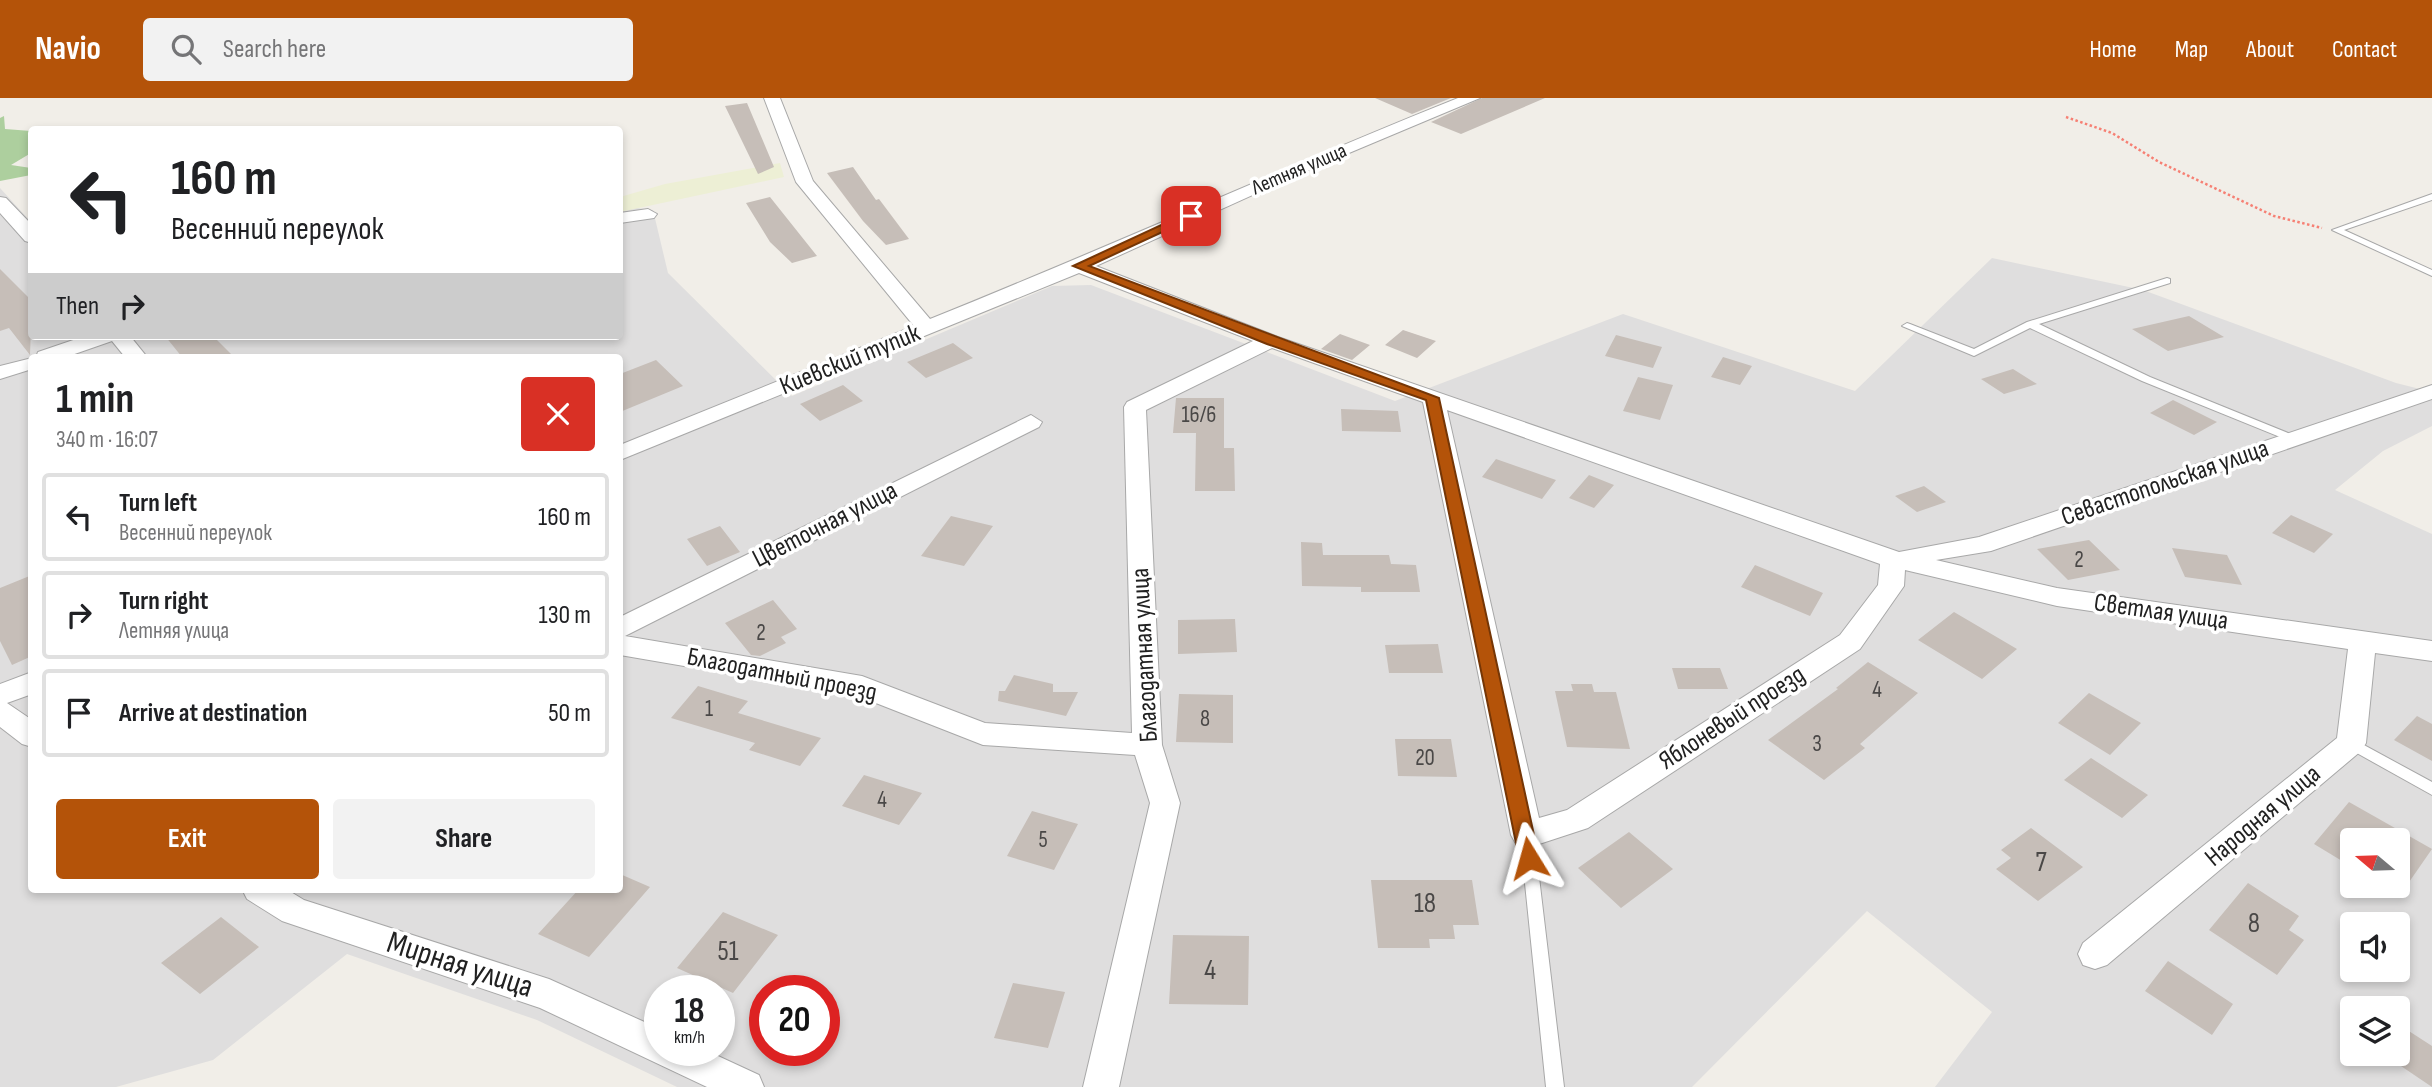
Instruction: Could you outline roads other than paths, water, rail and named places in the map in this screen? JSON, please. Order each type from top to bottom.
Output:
[{"type":"street","points":[[772,98],[805,182],[927,330]]},
{"type":"street","name":"Летняя улица","points":[[1084,264],[1293,170],[1472,98]]},
{"type":"street","points":[[0,202],[28,233]]},
{"type":"street","points":[[623,218],[648,214]]},
{"type":"street","name":"Киевский тупик","points":[[623,452],[1084,264]]},
{"type":"street","name":"Светлая улица","points":[[1084,264],[1271,341],[1893,559],[2057,597],[2432,651]]},
{"type":"street","points":[[54,354],[94,340]]},
{"type":"street","points":[[122,340],[134,354]]},
{"type":"street","name":"Благодатная улица","points":[[1101,1087],[1165,803],[1147,745],[1135,407],[1271,341]]},
{"type":"street","points":[[0,373],[28,363]]},
{"type":"street","name":"Севастопольская улица","points":[[1893,559],[1982,545],[2432,391]]},
{"type":"street","points":[[1433,398],[1527,835]]},
{"type":"street","name":"Цветочная улица","points":[[623,626],[1031,422]]},
{"type":"street","name":"Яблоневый проезд","points":[[1527,835],[1577,819],[1850,642],[1891,586],[1893,559]]},
{"type":"street","points":[[2351,743],[2363,641]]},
{"type":"street","name":"Благодатный проезд","points":[[623,646],[862,686],[983,734],[1147,745]]},
{"type":"street","points":[[0,695],[28,684]]},
{"type":"street","points":[[0,712],[28,733]]},
{"type":"street","name":"Народная улица","points":[[2095,954],[2351,743]]},
{"type":"street","name":"Мирная улица","points":[[265,893],[294,911],[550,995],[644,1039]]},
{"type":"street","points":[[701,1066],[746,1087]]},
{"type":"lane","points":[[2432,197],[2336,230],[2432,273]]},
{"type":"lane","points":[[1907,326],[1974,353],[2030,324],[2167,281]]},
{"type":"lane","points":[[2030,324],[2146,379],[2294,439]]},
{"type":"lane","points":[[2351,743],[2432,789]]},
{"type":"lane","points":[[1527,835],[1555,1087]]}]
